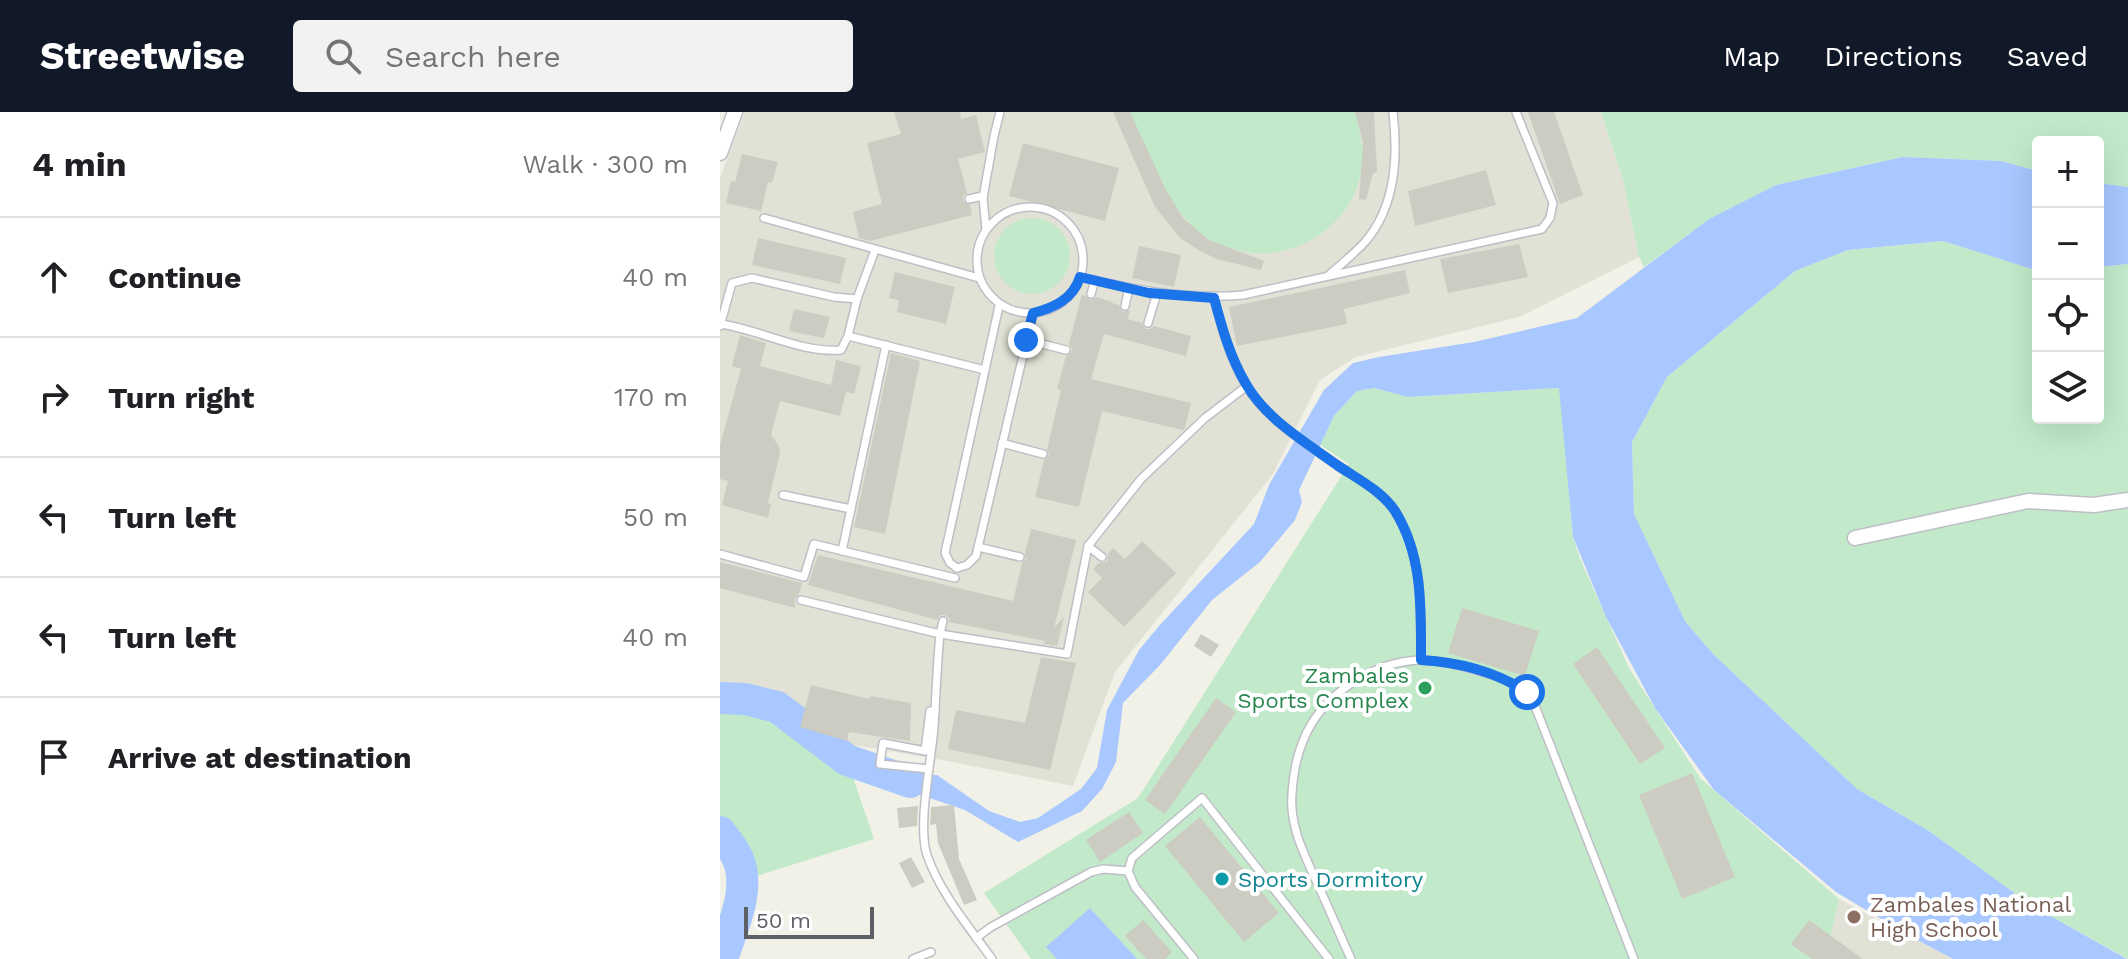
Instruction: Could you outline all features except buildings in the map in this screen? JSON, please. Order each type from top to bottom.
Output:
[{"type":"street","points":[[720,153],[735,112]]},
{"type":"street","points":[[1855,538],[2028,501],[2094,505],[2128,500]]},
{"type":"lane","points":[[986,229],[983,196],[1000,112]]},
{"type":"lane","points":[[1327,277],[1364,242],[1380,221],[1396,164],[1393,112]]},
{"type":"lane","points":[[1080,277],[1129,288],[1139,286],[1157,293],[1214,298],[1243,295],[1542,229],[1550,218],[1553,203],[1516,112]]},
{"type":"lane","points":[[983,134],[995,131]]},
{"type":"lane","points":[[969,199],[983,196]]},
{"type":"lane","points":[[1029,206],[1046,209],[1062,217],[1075,231],[1082,248],[1080,277],[1067,299],[1051,309],[1033,313],[1017,312],[999,306],[986,292],[976,261],[978,244],[986,229],[1012,209],[1029,206]]},
{"type":"lane","points":[[764,218],[979,278]]},
{"type":"lane","points":[[857,299],[834,297],[752,278],[732,283],[720,325],[740,327],[823,351],[841,350],[875,250]]},
{"type":"lane","points":[[1091,294],[1095,280]]},
{"type":"lane","points":[[1125,306],[1129,288]]},
{"type":"lane","points":[[1148,323],[1157,293]]},
{"type":"lane","points":[[1214,298],[1226,341],[1247,386],[1266,410],[1295,436],[1380,495],[1393,508],[1417,566],[1421,603],[1421,660]]},
{"type":"lane","points":[[957,568],[945,553],[999,306]]},
{"type":"lane","points":[[957,568],[967,565],[976,556],[1033,313]]},
{"type":"lane","points":[[848,336],[985,370]]},
{"type":"lane","points":[[1026,340],[1066,350]]},
{"type":"lane","points":[[842,551],[886,345]]},
{"type":"lane","points":[[801,600],[940,634],[1067,654],[1088,546],[1141,479],[1205,418],[1247,386]]},
{"type":"lane","points":[[1002,443],[1043,454]]},
{"type":"lane","points":[[783,495],[851,509]]},
{"type":"lane","points":[[720,554],[804,577],[814,544],[954,582],[957,568]]},
{"type":"lane","points":[[1088,546],[1102,557]]},
{"type":"lane","points":[[978,547],[1020,557]]},
{"type":"lane","points":[[943,621],[924,828],[926,852],[938,879],[992,959]]},
{"type":"lane","points":[[1351,959],[1301,847],[1294,823],[1291,798],[1296,763],[1314,721],[1344,689],[1379,669],[1400,662],[1421,660],[1455,663],[1490,674],[1527,692],[1634,959]]},
{"type":"lane","points":[[929,772],[880,764],[883,743],[925,751],[930,711],[935,712]]},
{"type":"lane","points":[[1194,959],[1135,887],[1128,871],[1132,858],[1202,798],[1329,959]]},
{"type":"lane","points":[[976,938],[1091,872],[1103,869],[1128,871]]},
{"type":"lane","points":[[913,959],[931,952]]},
{"type":"shaded area","points":[[745,112],[1601,112],[1623,180],[1639,257],[1519,317],[1356,357],[1320,380],[1273,474],[1115,672],[1073,786],[841,743],[761,693],[720,693],[720,178]]},
{"type":"shaded area","name":"Zambales National High School","points":[[1839,899],[1953,959],[1825,959]]},
{"type":"green space","points":[[1130,112],[1355,112],[1362,149],[1361,173],[1354,194],[1329,228],[1291,249],[1249,253],[1213,242],[1191,225],[1160,180]]},
{"type":"green space","points":[[1601,112],[2128,112],[2128,187],[2104,184],[2104,136],[2032,136],[2032,169],[2001,161],[1903,157],[1776,185],[1709,219],[1644,267],[1639,257],[1623,180]]},
{"type":"green space","points":[[1032,218],[1047,221],[1059,229],[1067,241],[1070,256],[1067,271],[1059,283],[1047,291],[1032,294],[1017,291],[1005,283],[997,271],[994,256],[997,241],[1005,229],[1017,221]]},
{"type":"green space","points":[[1943,241],[2032,269],[2032,424],[2104,424],[2104,266],[2128,264],[2128,959],[2031,905],[1929,831],[1857,789],[1713,654],[1685,621],[1634,514],[1632,442],[1667,377],[1795,271],[1848,250]]},
{"type":"green space","name":"Zambales Sports Complex","points":[[1374,388],[1408,397],[1560,388],[1573,537],[1629,668],[1700,778],[1839,899],[1825,959],[1031,959],[984,893],[1138,798],[1349,464],[1320,445],[1334,416],[1357,391]]},
{"type":"green space","points":[[720,698],[745,699],[777,707],[847,760],[874,839],[744,880],[737,857],[720,832]]},
{"type":"water","points":[[1903,157],[2001,161],[2032,169],[2032,269],[1943,241],[1848,250],[1795,271],[1667,377],[1632,442],[1634,514],[1685,621],[1713,654],[1857,789],[1929,831],[2031,905],[2127,959],[1953,959],[1836,892],[1714,790],[1655,708],[1606,617],[1573,537],[1559,388],[1408,397],[1374,388],[1357,391],[1334,416],[1299,490],[1302,502],[1295,520],[1260,562],[1212,600],[1160,665],[1123,703],[1116,762],[1102,789],[1082,811],[1018,842],[965,810],[900,788],[872,768],[905,775],[937,775],[989,811],[1020,822],[1038,818],[1081,789],[1097,768],[1107,710],[1139,650],[1254,524],[1269,485],[1324,390],[1353,363],[1474,342],[1577,318],[1709,219],[1776,185]]},
{"type":"water","points":[[2104,184],[2128,187],[2128,264],[2104,266]]},
{"type":"water","points":[[1090,908],[1137,959],[1057,959],[1046,947]]},
{"type":"waterway","points":[[720,698],[745,699],[777,707],[847,760],[910,782]]},
{"type":"waterway","points":[[720,832],[738,859],[742,883],[739,909],[722,959]]},
{"type":"place","name":"Zambales Sports Complex","points":[[1425,688]]},
{"type":"place","name":"Sports Dormitory","points":[[1222,879]]},
{"type":"place","name":"Zambales National High School","points":[[1854,917]]},
{"type":"route","points":[[1026,340],[1033,313],[1051,309],[1067,299],[1080,277],[1149,293],[1214,298],[1233,358],[1247,386],[1266,410],[1295,436],[1380,495],[1393,508],[1417,566],[1421,603],[1421,660],[1455,663],[1490,674],[1527,692]]}]
